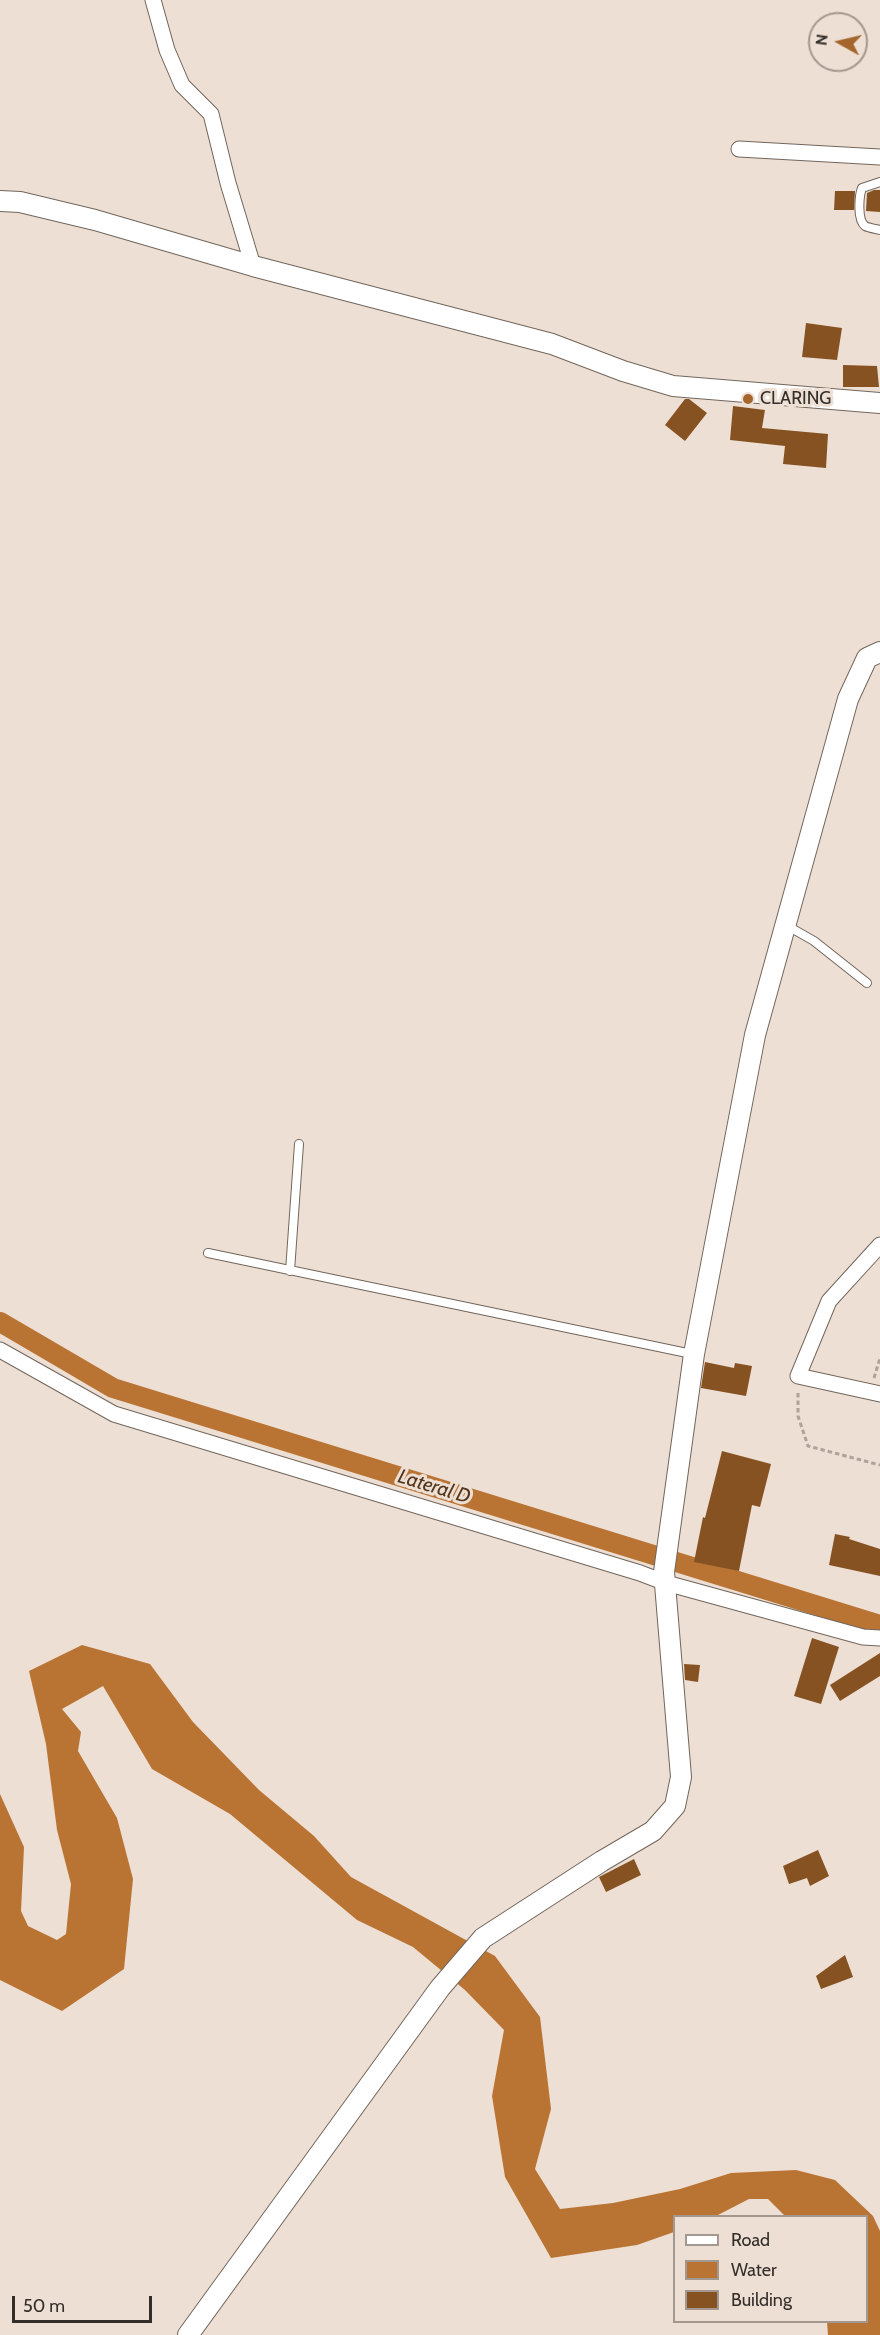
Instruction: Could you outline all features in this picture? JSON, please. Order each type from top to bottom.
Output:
[{"type":"street","points":[[153,0],[167,50],[182,85],[211,114],[228,183],[253,266]]},
{"type":"street","points":[[739,149],[880,157]]},
{"type":"street","points":[[0,201],[20,202],[95,220],[253,266],[552,344],[623,371],[673,386],[880,403]]},
{"type":"street","points":[[188,2335],[440,1988],[483,1938],[653,1831],[675,1806],[681,1777],[665,1577],[694,1354],[755,1035],[848,699],[867,658],[880,652]]},
{"type":"street","points":[[880,1245],[829,1300],[798,1376],[880,1394]]},
{"type":"street","points":[[0,1350],[114,1413],[640,1573],[665,1577],[863,1637],[880,1638]]},
{"type":"lane","points":[[880,182],[862,188],[859,195],[862,221],[866,226],[880,230]]},
{"type":"lane","points":[[785,924],[809,937],[867,983]]},
{"type":"lane","points":[[290,1270],[298,1144]]},
{"type":"lane","points":[[208,1253],[694,1354]]},
{"type":"path","points":[[798,1376],[798,1416],[808,1446],[880,1465]]},
{"type":"water","points":[[82,1645],[150,1664],[193,1722],[259,1790],[314,1836],[351,1877],[495,1956],[540,2017],[551,2109],[535,2169],[560,2209],[613,2203],[680,2189],[731,2173],[796,2170],[835,2180],[873,2216],[880,2231],[880,2335],[828,2335],[827,2323],[868,2323],[868,2215],[784,2215],[768,2199],[749,2199],[718,2215],[673,2215],[673,2232],[637,2245],[551,2258],[505,2177],[492,2096],[504,2030],[465,1990],[413,1947],[357,1920],[230,1814],[152,1769],[103,1686],[62,1709],[81,1732],[78,1751],[117,1818],[133,1879],[124,1969],[62,2011],[0,1980],[0,1794],[24,1847],[21,1911],[28,1926],[57,1940],[66,1934],[71,1884],[57,1830],[46,1744],[29,1671]]},
{"type":"building","points":[[880,190],[880,212],[866,211],[867,193]]},
{"type":"building","points":[[835,191],[855,191],[854,210],[834,210]]},
{"type":"building","points":[[806,323],[842,328],[837,360],[802,357]]},
{"type":"building","points":[[843,365],[877,366],[879,387],[843,387]]},
{"type":"building","points":[[685,399],[689,399],[707,413],[685,441],[665,425]]},
{"type":"building","points":[[733,406],[765,410],[762,428],[828,434],[826,468],[783,464],[785,446],[730,440]]},
{"type":"building","points":[[705,1362],[734,1368],[735,1363],[752,1366],[746,1396],[701,1388]]},
{"type":"building","points":[[722,1451],[771,1464],[760,1507],[752,1505],[739,1571],[694,1562],[703,1517],[705,1518]]},
{"type":"building","points":[[835,1534],[850,1537],[849,1539],[880,1549],[880,1576],[829,1565]]},
{"type":"building","points":[[812,1638],[839,1647],[821,1704],[794,1696]]},
{"type":"building","points":[[880,1653],[880,1676],[840,1701],[830,1685]]},
{"type":"building","points":[[684,1664],[700,1665],[698,1682],[685,1680]]},
{"type":"building","points":[[818,1850],[829,1876],[810,1886],[807,1878],[789,1884],[783,1866]]},
{"type":"building","points":[[634,1859],[641,1875],[606,1892],[599,1877]]},
{"type":"building","points":[[845,1955],[853,1977],[821,1989],[816,1976]]},
{"type":"waterway","name":"Lateral D","points":[[0,1322],[113,1388],[880,1625]]},
{"type":"place","name":"CLARING","points":[[748,399]]}]
